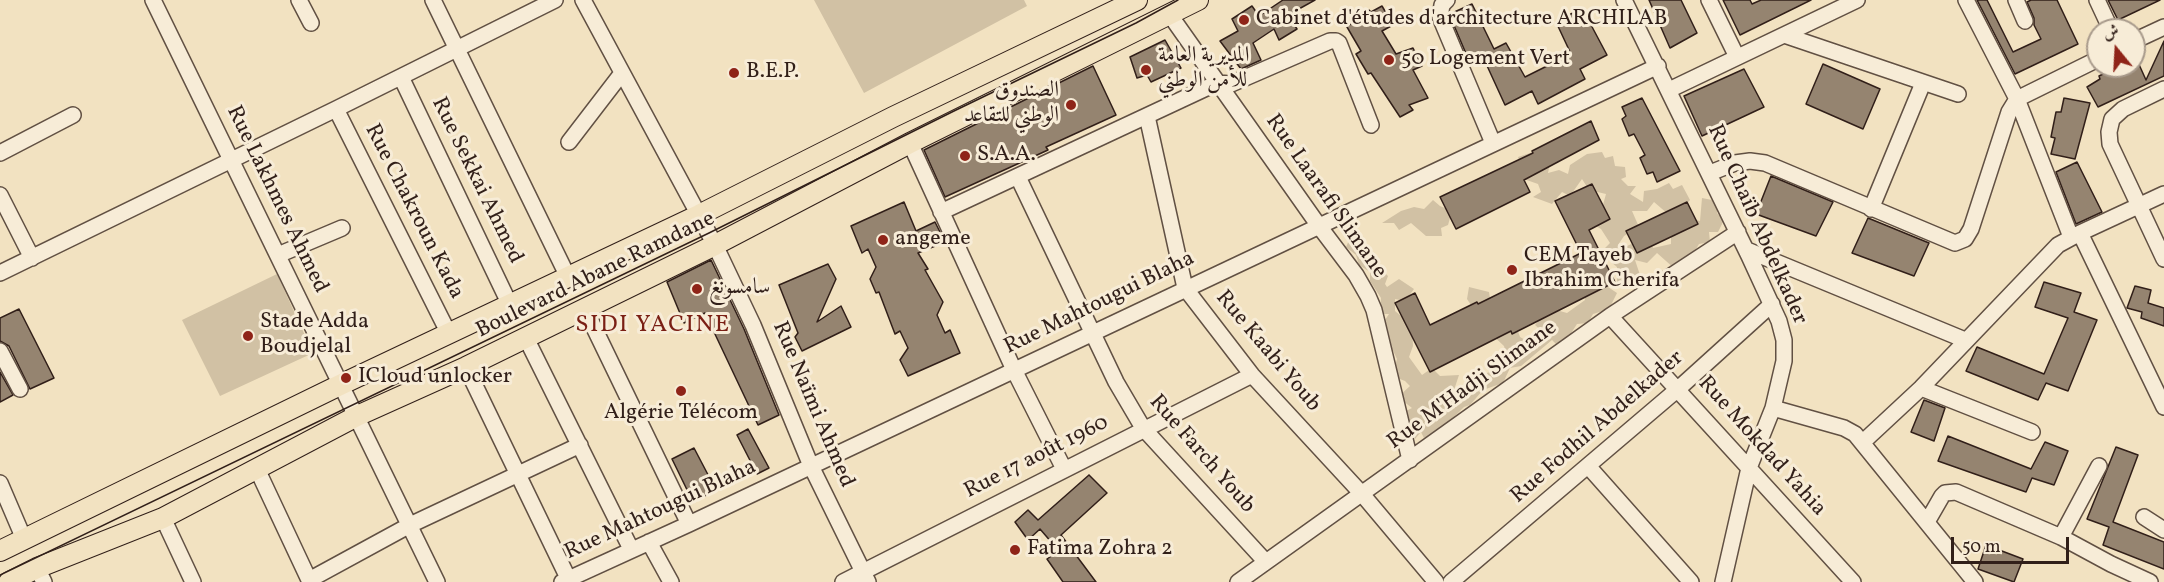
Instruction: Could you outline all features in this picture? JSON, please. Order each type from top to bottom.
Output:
[{"type":"main road","name":"Boulevard Abane Ramdane","points":[[0,551],[340,385],[699,215],[893,117],[1137,0]]},
{"type":"main road","name":"Boulevard Abane Ramdane","points":[[9,582],[41,575],[163,518],[357,416],[466,367],[715,245],[910,143],[1198,0]]},
{"type":"street","name":"Rue Lakhmes Ahmed","points":[[153,0],[437,582]]},
{"type":"street","points":[[299,0],[311,23]]},
{"type":"street","points":[[433,0],[568,277]]},
{"type":"street","points":[[0,273],[336,110],[555,0]]},
{"type":"street","name":"Rue Naïmi Ahmed","points":[[583,0],[715,245],[753,325],[811,466],[866,577]]},
{"type":"street","points":[[1447,0],[1442,5],[1440,17],[1493,143]]},
{"type":"street","name":"Rue Chaïb Abdelkader","points":[[1624,0],[1772,303],[1784,340],[1785,361],[1773,408],[1749,468],[1723,582]]},
{"type":"street","points":[[1709,0],[1737,57]]},
{"type":"street","points":[[1669,90],[1857,0]]},
{"type":"street","points":[[1966,0],[2017,99],[2075,235],[2164,407]]},
{"type":"street","points":[[2016,0],[2025,21]]},
{"type":"street","points":[[2097,0],[2105,18]]},
{"type":"street","name":"Rue Laarafi Slimane","points":[[1170,15],[1356,275],[1374,310],[1410,460]]},
{"type":"street","points":[[2146,35],[2164,27]]},
{"type":"street","points":[[1784,35],[1958,94]]},
{"type":"street","points":[[941,212],[1217,83],[1231,84],[1330,40],[1336,40],[1339,44],[1371,125]]},
{"type":"street","points":[[1710,174],[1735,163],[1750,161],[1765,164],[1955,243],[1965,239],[1971,229],[2009,112],[2017,99],[2086,65]]},
{"type":"street","name":"Rue Mahtougui Blaha","points":[[565,580],[689,524],[1658,66]]},
{"type":"street","points":[[569,142],[622,73]]},
{"type":"street","name":"Rue Sekkai Ahmed","points":[[401,77],[510,305]]},
{"type":"street","points":[[1871,209],[1923,83]]},
{"type":"street","points":[[2164,89],[2123,109],[2112,119],[2109,132],[2110,144],[2164,259]]},
{"type":"street","name":"Rue Chakroun Kada","points":[[336,110],[449,334]]},
{"type":"street","points":[[0,153],[73,115]]},
{"type":"street","name":"Rue Kaabi Youb","points":[[1147,116],[1185,288],[1252,375],[1362,494],[1436,582]]},
{"type":"street","points":[[910,143],[1014,370],[1064,469]]},
{"type":"street","name":"Rue Farch Youb","points":[[1017,177],[1116,382],[1143,429],[1265,561]]},
{"type":"street","points":[[1863,442],[1921,388],[2050,252],[2075,235],[2164,194]]},
{"type":"street","points":[[0,195],[32,258]]},
{"type":"street","points":[[278,255],[342,228]]},
{"type":"street","name":"Rue M'Hadji Slimane","points":[[1238,582],[1610,316],[1738,232]]},
{"type":"street","points":[[1747,250],[1965,340]]},
{"type":"street","name":"Rue Fodhil Abdelkader","points":[[1451,582],[1678,389],[1772,303]]},
{"type":"street","points":[[585,309],[689,524]]},
{"type":"street","name":"Rue Mokdad Yahia","points":[[1610,316],[1853,582]]},
{"type":"street","points":[[526,338],[631,549]]},
{"type":"street","points":[[0,351],[20,389]]},
{"type":"street","points":[[466,367],[518,474],[565,580]]},
{"type":"street","name":"Rue 17 août 1960","points":[[843,582],[866,577],[1064,469],[1252,375]]},
{"type":"street","points":[[1921,388],[2032,432]]},
{"type":"street","points":[[1773,408],[1844,428],[1855,434],[1975,582]]},
{"type":"street","points":[[257,469],[309,581],[410,525],[580,445]]},
{"type":"street","points":[[1588,466],[1691,582]]},
{"type":"street","points":[[2061,537],[2099,466]]},
{"type":"street","points":[[0,483],[24,539]]},
{"type":"street","points":[[1927,522],[1942,496],[1956,492],[2061,537],[2150,582]]},
{"type":"street","points":[[2144,517],[2164,530]]},
{"type":"street","points":[[163,518],[193,582]]},
{"type":"street","points":[[649,542],[671,582]]},
{"type":"shaded area","points":[[814,0],[1024,0],[1027,6],[864,93]]},
{"type":"shaded area","points":[[1536,151],[1551,158],[1548,173],[1559,170],[1568,174],[1570,165],[1587,154],[1602,152],[1605,158],[1613,156],[1615,166],[1625,167],[1626,177],[1621,179],[1628,186],[1636,186],[1630,194],[1643,202],[1644,191],[1657,189],[1669,183],[1673,189],[1682,185],[1690,200],[1682,209],[1668,214],[1654,202],[1647,211],[1632,211],[1639,227],[1624,236],[1618,245],[1625,247],[1648,236],[1653,248],[1671,244],[1671,232],[1685,217],[1700,221],[1702,198],[1717,201],[1717,213],[1724,220],[1718,232],[1709,232],[1710,242],[1699,244],[1690,259],[1675,269],[1657,253],[1647,263],[1635,260],[1640,275],[1617,283],[1617,267],[1600,253],[1610,243],[1601,229],[1589,222],[1601,212],[1606,194],[1589,190],[1582,179],[1570,196],[1562,192],[1552,204],[1533,197],[1541,192],[1538,184],[1518,177],[1521,167],[1518,157]]},
{"type":"shaded area","points":[[1433,200],[1452,211],[1448,225],[1441,228],[1442,236],[1426,236],[1411,223],[1399,230],[1394,223],[1382,223],[1401,211],[1414,207],[1424,209]]},
{"type":"shaded area","points":[[1351,236],[1364,238],[1358,251],[1374,252],[1378,266],[1388,276],[1385,284],[1387,287],[1399,279],[1414,289],[1405,301],[1395,299],[1395,311],[1412,325],[1413,346],[1409,357],[1422,375],[1432,368],[1440,376],[1459,375],[1454,390],[1471,390],[1480,375],[1497,370],[1507,357],[1504,346],[1488,331],[1467,299],[1469,287],[1489,292],[1491,305],[1513,317],[1520,337],[1527,341],[1543,332],[1535,325],[1549,308],[1567,313],[1585,300],[1583,289],[1602,283],[1617,293],[1609,309],[1593,314],[1588,323],[1577,324],[1566,341],[1557,345],[1552,340],[1521,366],[1510,368],[1503,383],[1483,390],[1470,405],[1464,407],[1438,433],[1424,438],[1421,432],[1415,439],[1406,426],[1404,412],[1412,408],[1398,397],[1410,386],[1405,381],[1392,376],[1397,359],[1381,326],[1389,314],[1380,314],[1381,298],[1370,281],[1370,272],[1359,265],[1356,255],[1346,247]]},
{"type":"shaded area","name":"Stade Adda Boudjelal","points":[[277,274],[313,353],[220,396],[182,320]]},
{"type":"building","points":[[1283,0],[1315,0],[1288,15],[1297,29],[1279,40],[1274,29],[1253,43],[1261,60],[1241,69],[1220,41],[1238,31],[1232,19],[1252,6],[1259,16]]},
{"type":"building","points":[[1649,0],[1681,0],[1697,33],[1670,48]]},
{"type":"building","points":[[1723,0],[1750,0],[1752,4],[1761,0],[1811,0],[1740,35]]},
{"type":"building","points":[[1977,0],[1987,0],[2013,52],[2041,39],[2027,2],[2031,0],[2057,0],[2078,44],[2015,74]]},
{"type":"building","points":[[2108,0],[2160,0],[2122,18],[2117,18]]},
{"type":"building","points":[[1472,4],[1494,49],[1506,43],[1525,77],[1571,54],[1556,22],[1582,8],[1607,55],[1580,69],[1585,79],[1538,104],[1532,91],[1505,105],[1483,57],[1470,63],[1450,16]]},
{"type":"building","name":"50 Logement Vert","points":[[1382,6],[1393,25],[1382,31],[1396,54],[1413,48],[1422,66],[1413,70],[1428,98],[1409,105],[1413,110],[1400,117],[1356,54],[1361,51],[1347,27],[1369,10],[1371,12]]},
{"type":"building","points":[[1165,40],[1181,68],[1151,82],[1147,75],[1137,78],[1130,57]]},
{"type":"building","points":[[2164,41],[2164,76],[2098,107],[2087,87],[2100,78],[2145,78],[2146,80]]},
{"type":"building","points":[[1823,64],[1880,89],[1863,129],[1806,104]]},
{"type":"building","points":[[1093,66],[1116,115],[1046,147],[1048,150],[945,197],[924,150]]},
{"type":"building","points":[[1744,69],[1764,107],[1702,136],[1684,96]]},
{"type":"building","points":[[1642,98],[1680,171],[1657,182],[1653,172],[1647,174],[1640,158],[1645,155],[1634,134],[1629,136],[1622,119],[1626,116],[1622,107]]},
{"type":"building","points":[[2064,98],[2090,103],[2075,159],[2051,154],[2055,138],[2051,137],[2056,112],[2061,112]]},
{"type":"building","points":[[1591,121],[1599,140],[1524,180],[1530,192],[1456,229],[1440,197],[1533,153],[1532,151]]},
{"type":"building","points":[[2077,162],[2102,212],[2076,224],[2056,172]]},
{"type":"building","points":[[1771,176],[1833,202],[1816,236],[1756,214]]},
{"type":"building","points":[[1592,184],[1610,219],[1589,230],[1615,282],[1430,372],[1395,303],[1415,293],[1430,325],[1581,253],[1555,201]]},
{"type":"building","points":[[904,202],[916,231],[935,222],[945,242],[918,253],[943,302],[937,315],[945,333],[950,330],[960,353],[908,376],[900,360],[908,348],[900,331],[895,334],[879,292],[876,293],[870,279],[876,267],[868,249],[862,253],[851,226]]},
{"type":"building","points":[[1687,202],[1698,224],[1637,253],[1626,231]]},
{"type":"building","points":[[1868,218],[1929,243],[1914,276],[1852,253]]},
{"type":"building","points":[[711,260],[744,329],[779,415],[758,425],[705,313],[684,323],[667,282]]},
{"type":"building","points":[[828,264],[836,279],[817,322],[841,306],[851,327],[802,351],[795,337],[798,333],[779,285]]},
{"type":"building","points":[[2044,282],[2081,293],[2074,312],[2097,320],[2068,391],[2046,383],[2038,400],[1966,371],[1977,347],[2044,374],[2068,318],[2035,307]]},
{"type":"building","points":[[2135,286],[2151,290],[2148,303],[2164,308],[2164,326],[2141,318],[2142,312],[2127,308]]},
{"type":"building","points":[[19,309],[54,378],[30,389],[9,346],[0,341],[0,318]]},
{"type":"building","points":[[0,372],[13,395],[0,402]]},
{"type":"building","points":[[1924,400],[1945,408],[1934,441],[1911,432]]},
{"type":"building","points":[[748,429],[769,468],[757,474],[737,435]]},
{"type":"building","points":[[1948,436],[2031,469],[2045,442],[2068,451],[2054,485],[2032,478],[2026,492],[1938,461]]},
{"type":"building","points":[[2116,447],[2138,455],[2113,522],[2164,542],[2164,569],[2103,545],[2109,527],[2087,519]]},
{"type":"building","points":[[694,448],[716,490],[693,502],[672,459]]},
{"type":"building","points":[[1089,475],[1107,493],[1061,535],[1096,582],[1063,582],[1047,559],[1059,551],[1040,529],[1028,540],[1015,522],[1028,510],[1038,520]]},
{"type":"building","points":[[1986,545],[2023,559],[2014,582],[1978,569]]},
{"type":"tram line","points":[[0,575],[709,233],[1136,23],[1178,0]]},
{"type":"place","name":"Cabinet d'études d'architecture ARCHILAB","points":[[1244,20]]},
{"type":"place","name":"50 Logement Vert","points":[[1389,60]]},
{"type":"place","name":"المديرية العامة للأمن الوطني","points":[[1146,70]]},
{"type":"place","name":"B.E.P.","points":[[734,73]]},
{"type":"place","name":"الصندوق الوطني للتقاعد","points":[[1071,105]]},
{"type":"place","name":"S.A.A.","points":[[965,156]]},
{"type":"place","name":"angeme","points":[[883,240]]},
{"type":"place","name":"CEM Tayeb Ibrahim Cherifa","points":[[1512,270]]},
{"type":"place","name":"سامسونغ","points":[[697,289]]},
{"type":"place","name":"Stade Adda Boudjelal","points":[[248,336]]},
{"type":"place","name":"ICloud unlocker","points":[[346,378]]},
{"type":"place","name":"Algérie Télécom","points":[[681,391]]},
{"type":"place","name":"Fatima Zohra 2","points":[[1015,550]]},
{"type":"district","name":"SIDI YACINE","points":[[653,327]]}]
